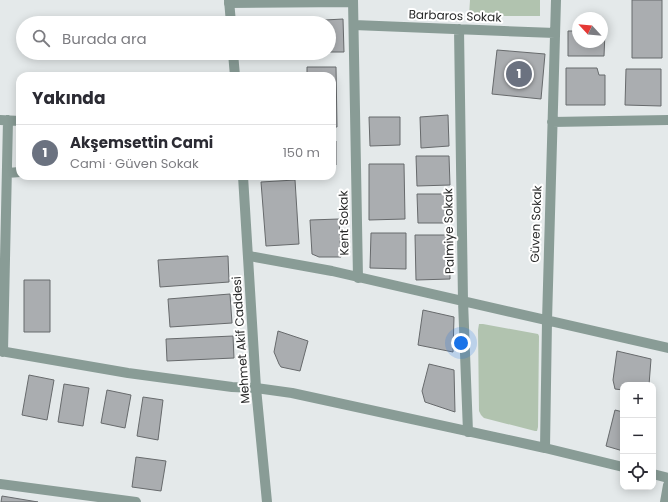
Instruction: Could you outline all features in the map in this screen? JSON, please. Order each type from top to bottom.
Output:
[{"type":"street","name":"Güven Sokak","points":[[545,448],[556,0]]},
{"type":"street","points":[[230,16],[229,1],[353,1]]},
{"type":"street","name":"Kent Sokak","points":[[353,1],[358,278]]},
{"type":"street","name":"Barbaros Sokak","points":[[354,25],[555,33]]},
{"type":"street","name":"Palmiye Sokak","points":[[459,29],[463,301],[468,432]]},
{"type":"street","points":[[234,60],[235,72]]},
{"type":"street","points":[[16,121],[4,120],[7,173],[2,351],[128,373],[232,387],[292,392],[545,448],[620,466]]},
{"type":"street","points":[[552,122],[668,120]]},
{"type":"street","points":[[7,173],[16,172]]},
{"type":"street","name":"Mehmet Akif Caddesi","points":[[243,180],[256,388],[267,502]]},
{"type":"street","points":[[249,256],[463,301],[668,348]]},
{"type":"street","points":[[656,475],[668,478]]},
{"type":"street","points":[[0,484],[134,502]]},
{"type":"street","points":[[665,502],[668,485]]},
{"type":"green space","points":[[470,0],[540,0],[540,16],[469,16]]},
{"type":"green space","points":[[479,324],[538,334],[537,431],[484,418],[481,415],[479,411]]},
{"type":"building","points":[[632,0],[662,0],[662,58],[632,58]]},
{"type":"building","points":[[336,19],[343,19],[344,52],[336,52]]},
{"type":"building","points":[[568,31],[572,31],[572,48],[604,48],[604,56],[568,56]]},
{"type":"building","points":[[497,50],[545,54],[541,99],[492,94]]},
{"type":"building","points":[[307,67],[336,67],[337,127],[336,72],[307,72]]},
{"type":"building","points":[[566,68],[597,68],[599,75],[605,75],[605,105],[566,105]]},
{"type":"building","points":[[626,69],[661,69],[661,106],[625,105]]},
{"type":"building","points":[[448,115],[449,146],[421,148],[420,117]]},
{"type":"building","points":[[369,117],[400,117],[400,145],[370,146]]},
{"type":"building","points":[[416,156],[449,156],[450,185],[417,186]]},
{"type":"building","points":[[369,164],[404,164],[405,219],[369,220]]},
{"type":"building","points":[[295,180],[299,244],[266,246],[261,182]]},
{"type":"building","points":[[417,194],[448,194],[449,223],[418,223]]},
{"type":"building","points":[[339,219],[341,257],[319,257],[312,254],[310,220]]},
{"type":"building","points":[[371,233],[406,233],[406,269],[370,268]]},
{"type":"building","points":[[415,235],[449,235],[450,279],[416,280]]},
{"type":"building","points":[[228,256],[229,282],[160,287],[158,260]]},
{"type":"building","points":[[24,280],[50,280],[50,332],[24,332]]},
{"type":"building","points":[[230,294],[232,323],[170,327],[168,299]]},
{"type":"building","points":[[423,310],[454,317],[453,352],[418,345]]},
{"type":"building","points":[[278,331],[308,341],[300,371],[281,367],[279,364],[274,352]]},
{"type":"building","points":[[233,336],[234,358],[167,361],[166,339]]},
{"type":"building","points":[[617,351],[651,359],[649,382],[620,382],[620,390],[615,389],[613,380]]},
{"type":"building","points":[[429,364],[454,370],[455,412],[425,402],[422,391]]},
{"type":"building","points":[[29,375],[54,380],[47,420],[22,415]]},
{"type":"building","points":[[64,384],[89,388],[83,426],[58,422]]},
{"type":"building","points":[[107,390],[131,395],[125,428],[101,423]]},
{"type":"building","points":[[143,397],[163,400],[158,440],[137,436]]},
{"type":"building","points":[[615,410],[620,411],[620,450],[606,446]]},
{"type":"building","points":[[136,457],[166,461],[161,491],[132,487]]},
{"type":"building","points":[[2,496],[38,502],[1,502]]},
{"type":"place","name":"Akşemsettin Cami","points":[[519,74]]}]
